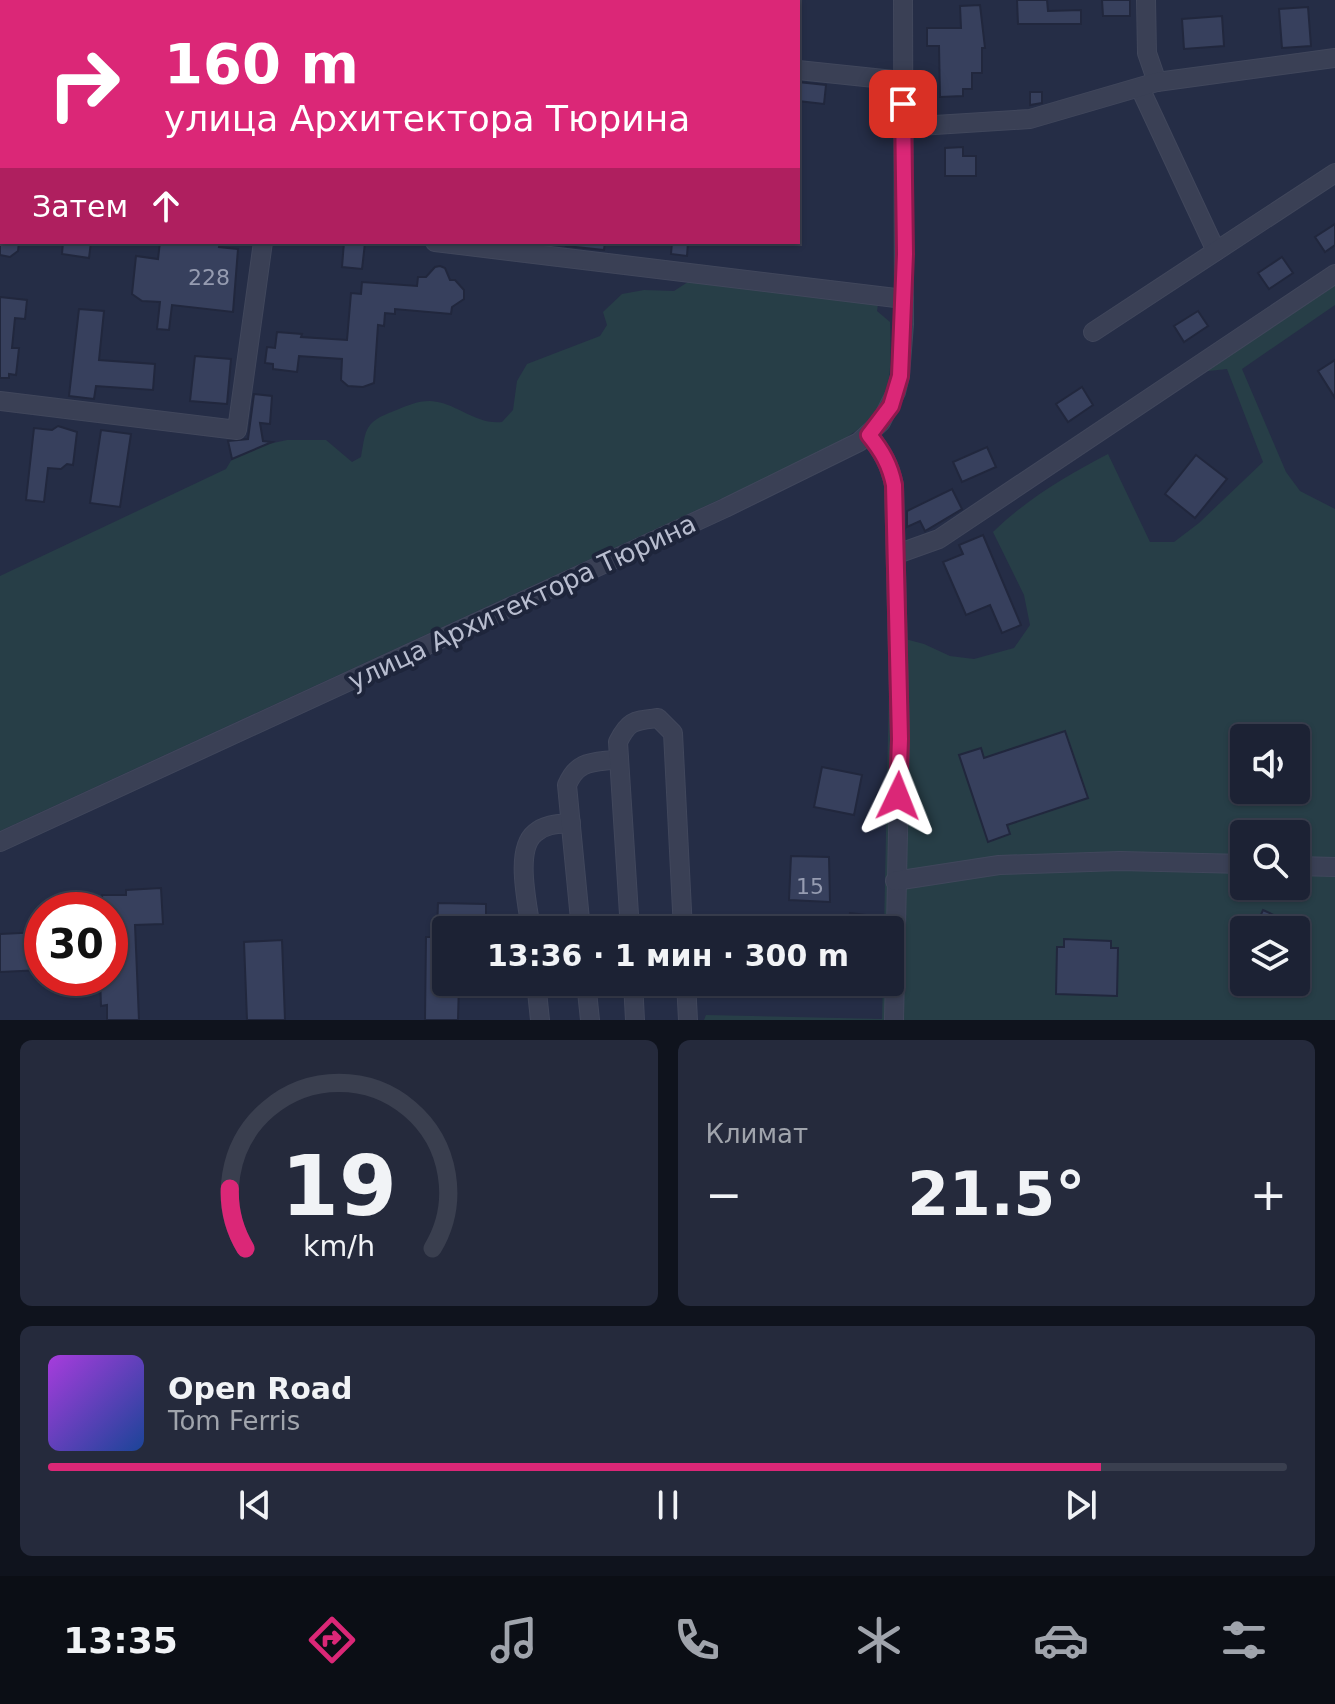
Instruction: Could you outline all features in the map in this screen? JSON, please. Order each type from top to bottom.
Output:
[{"type":"street","name":"улица Архитектора Тюрина","points":[[0,842],[725,508],[842,452],[869,435],[881,422],[896,392],[900,376],[905,254],[903,0]]},
{"type":"street","points":[[1146,0],[1148,85],[1216,251]]},
{"type":"street","points":[[903,127],[1030,119],[1148,85],[1335,58]]},
{"type":"street","points":[[800,70],[903,81]]},
{"type":"street","points":[[1093,332],[1335,173]]},
{"type":"street","points":[[0,401],[237,430],[263,244]]},
{"type":"street","points":[[451,244],[904,299]]},
{"type":"street","points":[[897,554],[939,539],[1335,274]]},
{"type":"street","points":[[869,435],[881,449],[891,469],[897,554],[900,739],[894,1020]]},
{"type":"street","points":[[629,916],[618,742],[625,728],[634,721],[658,718],[673,733],[682,916]]},
{"type":"street","points":[[580,916],[567,785],[573,770],[585,764],[619,759]]},
{"type":"street","points":[[529,916],[523,858],[525,845],[534,833],[548,826],[571,823]]},
{"type":"street","points":[[895,881],[999,865],[1120,861],[1230,864]]},
{"type":"street","points":[[1310,866],[1335,867]]},
{"type":"street","points":[[537,996],[540,1020]]},
{"type":"street","points":[[587,996],[590,1020]]},
{"type":"street","points":[[634,996],[635,1020]]},
{"type":"street","points":[[687,996],[688,1020]]},
{"type":"shaded area","points":[[1335,274],[1335,305],[1242,369],[1286,472],[1300,491],[1335,509],[1335,1020],[704,1020],[706,1015],[882,1019],[883,996],[904,996],[904,916],[884,916],[890,635],[924,644],[950,656],[974,659],[1014,648],[1030,625],[1024,595],[993,532],[1048,489],[1108,454],[1150,542],[1174,542],[1199,523],[1263,462],[1227,369],[1190,373]]},
{"type":"shaded area","points":[[691,280],[878,304],[877,311],[890,322],[890,368],[883,400],[875,413],[825,451],[0,831],[0,576],[226,469],[232,459],[264,445],[287,440],[326,440],[352,462],[361,457],[366,433],[372,423],[403,407],[425,401],[439,402],[483,420],[502,422],[513,410],[517,381],[527,364],[600,336],[607,325],[603,312],[622,294],[644,290],[674,291]]},
{"type":"building","points":[[1017,0],[1047,0],[1048,11],[1081,10],[1081,24],[1018,24]]},
{"type":"building","points":[[1102,0],[1130,0],[1130,16],[1103,16]]},
{"type":"building","points":[[980,5],[985,48],[982,48],[982,73],[972,73],[972,89],[963,89],[963,96],[940,97],[939,46],[927,46],[927,28],[961,28],[960,6]]},
{"type":"building","points":[[1308,7],[1311,46],[1282,48],[1279,9]]},
{"type":"building","points":[[1222,16],[1224,46],[1184,49],[1182,19]]},
{"type":"building","points":[[800,82],[826,85],[824,104],[800,101]]},
{"type":"building","points":[[1030,92],[1042,92],[1042,103],[1030,105]]},
{"type":"building","points":[[963,147],[963,156],[976,156],[976,176],[945,176],[945,148]]},
{"type":"building","points":[[1335,224],[1335,245],[1325,252],[1315,237]]},
{"type":"building","points":[[0,244],[19,244],[18,251],[10,257],[0,255]]},
{"type":"building","points":[[63,244],[91,244],[89,258],[62,254]]},
{"type":"building","points":[[160,244],[220,244],[219,247],[238,249],[233,312],[172,305],[169,330],[157,329],[160,302],[142,301],[132,294],[136,256],[158,259]]},
{"type":"building","points":[[344,244],[365,244],[362,269],[342,267]]},
{"type":"building","points":[[566,244],[605,244],[604,250]]},
{"type":"building","points":[[672,244],[688,244],[687,256],[671,254]]},
{"type":"building","points":[[1282,257],[1293,273],[1269,289],[1258,273]]},
{"type":"building","points":[[440,266],[445,268],[450,280],[455,280],[464,290],[464,299],[452,307],[451,314],[395,309],[395,314],[385,313],[384,326],[378,325],[374,383],[363,387],[348,386],[341,380],[342,359],[299,356],[297,372],[273,369],[273,364],[265,363],[267,347],[275,348],[277,332],[347,340],[351,293],[361,294],[362,282],[417,286],[418,277],[426,277]]},
{"type":"building","points":[[0,297],[27,300],[25,319],[15,318],[12,348],[19,348],[16,375],[9,374],[9,378],[0,378]]},
{"type":"building","points":[[79,309],[104,311],[99,360],[155,364],[153,390],[96,386],[94,399],[69,396]]},
{"type":"building","points":[[1198,311],[1208,326],[1184,342],[1174,326]]},
{"type":"building","points":[[195,356],[231,359],[227,404],[190,401]]},
{"type":"building","points":[[1335,360],[1335,398],[1318,371]]},
{"type":"building","points":[[1082,387],[1093,405],[1068,422],[1056,404]]},
{"type":"building","points":[[254,394],[272,396],[270,424],[260,423],[263,441],[272,442],[232,459],[228,441],[248,439]]},
{"type":"building","points":[[58,426],[77,432],[73,465],[67,464],[61,469],[48,468],[44,502],[26,500],[34,428],[52,430]]},
{"type":"building","points":[[101,430],[131,434],[120,507],[90,503]]},
{"type":"building","points":[[987,447],[996,467],[962,482],[953,462]]},
{"type":"building","points":[[1196,455],[1227,479],[1195,518],[1165,494]]},
{"type":"building","points":[[952,489],[962,509],[925,531],[920,521],[907,527],[907,511]]},
{"type":"building","points":[[983,535],[1021,625],[1002,633],[990,605],[966,615],[943,562],[963,554],[959,545]]},
{"type":"building","points":[[1065,731],[1088,798],[1007,825],[1010,834],[988,842],[959,755],[981,748],[984,758]]},
{"type":"building","points":[[822,767],[862,775],[854,815],[814,807]]},
{"type":"building","points":[[791,856],[829,857],[830,902],[789,900]]},
{"type":"building","points":[[161,888],[163,924],[135,925],[139,1020],[107,1020],[107,1005],[101,1006],[101,996],[128,996],[126,890]]},
{"type":"building","points":[[438,903],[486,904],[486,916],[438,916]]},
{"type":"building","points":[[1263,910],[1276,916],[1260,916]]},
{"type":"building","points":[[24,933],[24,971],[0,972],[0,934]]},
{"type":"building","points":[[426,937],[432,937],[432,996],[459,996],[458,1020],[425,1020]]},
{"type":"building","points":[[1064,939],[1111,941],[1111,948],[1118,948],[1117,996],[1056,994],[1057,947],[1064,947]]},
{"type":"building","points":[[282,940],[285,1020],[247,1020],[244,942]]},
{"type":"route","points":[[898,796],[900,739],[894,485],[891,469],[881,449],[869,435],[891,406],[900,376],[905,254],[903,104]]}]
